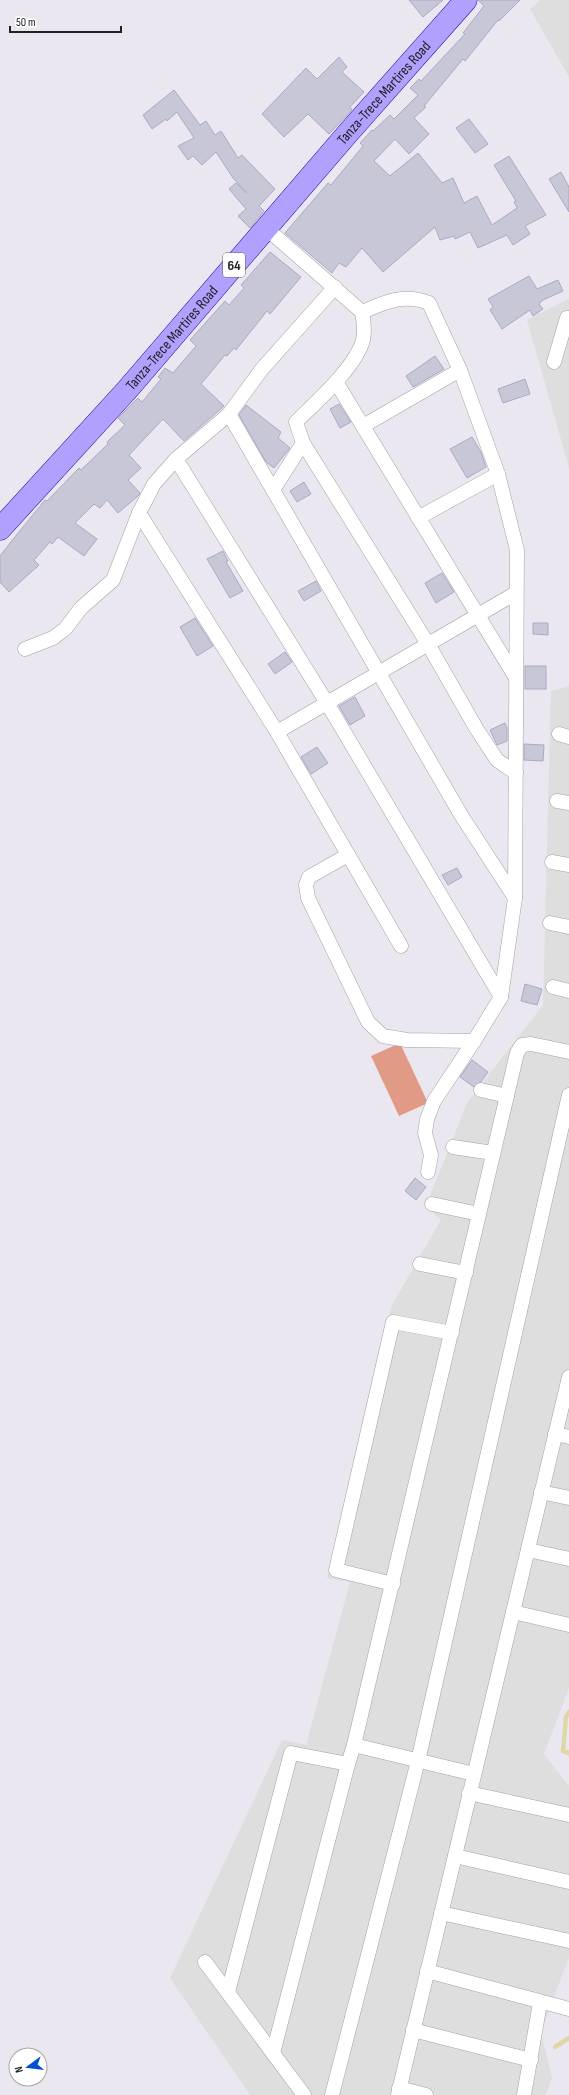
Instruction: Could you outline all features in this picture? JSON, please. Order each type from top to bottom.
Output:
[{"type":"main road","name":"Tanza-Trece Martires Road","points":[[0,529],[127,390],[266,228],[466,0]]},
{"type":"street","points":[[266,228],[362,312],[364,328],[362,341],[356,354],[336,382],[296,422],[303,443],[428,644],[476,728],[497,760],[516,773]]},
{"type":"street","points":[[25,649],[53,638],[65,629],[81,608],[113,580],[139,513],[154,484],[176,459],[229,414],[262,369],[334,287]]},
{"type":"street","points":[[362,312],[384,303],[404,298],[417,298],[429,303],[460,370],[498,474],[517,550],[515,898],[501,997],[434,1101],[427,1119],[426,1133],[431,1155],[428,1172]]},
{"type":"street","points":[[554,362],[567,318],[569,318]]},
{"type":"street","points":[[363,426],[460,370]]},
{"type":"street","points":[[336,382],[516,678]]},
{"type":"street","points":[[229,414],[461,815],[515,898]]},
{"type":"street","points":[[272,490],[303,443]]},
{"type":"street","points":[[176,459],[327,703],[501,997]]},
{"type":"street","points":[[418,518],[498,474]]},
{"type":"street","points":[[139,513],[277,732],[401,946]]},
{"type":"street","points":[[277,732],[516,593]]},
{"type":"street","points":[[348,855],[309,877],[306,885],[308,898],[368,1022],[384,1036],[407,1040],[474,1041]]},
{"type":"street","points":[[552,862],[569,865]]},
{"type":"street","points":[[550,923],[569,927]]},
{"type":"street","points":[[553,987],[569,991]]},
{"type":"street","points":[[273,2053],[348,1764],[354,1746],[517,1052],[522,1045],[531,1044],[569,1052]]},
{"type":"street","points":[[481,1090],[507,1096]]},
{"type":"street","points":[[332,2095],[418,1760],[569,1095]]},
{"type":"street","points":[[453,1147],[494,1153]]},
{"type":"street","points":[[432,1204],[479,1214]]},
{"type":"street","points":[[420,1264],[466,1273]]},
{"type":"street","points":[[392,1584],[336,1570],[394,1322],[452,1333]]},
{"type":"street","points":[[426,2095],[398,2092],[569,1377]]},
{"type":"street","points":[[555,1434],[569,1438]]},
{"type":"street","points":[[542,1492],[569,1498]]},
{"type":"street","points":[[528,1550],[569,1559]]},
{"type":"street","points":[[513,1612],[569,1626]]},
{"type":"street","points":[[354,1746],[474,1774]]},
{"type":"street","points":[[228,1992],[291,1753],[348,1764]]},
{"type":"street","points":[[469,1794],[569,1815]]},
{"type":"street","points":[[455,1856],[569,1882]]},
{"type":"street","points":[[441,1913],[569,1941]]},
{"type":"street","points":[[205,1962],[304,2095]]},
{"type":"street","points":[[427,1971],[540,2003],[569,2009]]},
{"type":"street","points":[[524,2095],[540,2003]]},
{"type":"street","points":[[413,2030],[530,2060]]},
{"type":"shaded area","points":[[540,0],[569,0],[569,77],[530,9]]},
{"type":"shaded area","points":[[569,299],[569,468],[527,320]]},
{"type":"shaded area","points":[[569,686],[569,1688],[544,1754],[569,1786],[569,1957],[541,2032],[552,2078],[546,2095],[250,2095],[170,1978],[282,1740],[306,1745],[350,1582],[327,1578],[392,1305],[441,1220],[426,1206],[467,1103],[543,1005],[551,691]]},
{"type":"shaded area","points":[[400,1043],[428,1103],[399,1116],[371,1056]]},
{"type":"building","points":[[409,0],[443,0],[423,17]]},
{"type":"building","points":[[478,0],[520,0],[499,21],[498,20],[465,61],[463,59],[424,106],[426,107],[414,118],[429,134],[409,154],[395,139],[374,161],[390,176],[418,153],[442,183],[453,178],[464,203],[477,196],[492,225],[517,208],[514,202],[516,201],[494,165],[509,156],[546,215],[525,226],[530,234],[513,245],[507,235],[478,248],[470,232],[455,239],[454,236],[440,240],[435,227],[383,272],[362,248],[346,267],[339,263],[332,273],[285,233],[328,183],[331,185],[363,146],[360,143],[372,130],[373,131],[390,115],[394,119],[418,95],[410,88],[419,79],[421,81],[465,34],[463,33],[484,6]]},
{"type":"building","points":[[339,57],[347,67],[342,72],[364,92],[350,107],[352,110],[329,134],[308,114],[284,137],[262,114],[306,68],[317,79]]},
{"type":"building","points":[[174,90],[200,125],[206,121],[215,135],[221,131],[238,158],[242,155],[275,189],[259,206],[264,211],[250,228],[238,216],[246,209],[229,189],[236,183],[247,193],[233,178],[216,152],[202,165],[193,156],[188,160],[178,146],[194,138],[177,112],[167,121],[166,119],[152,129],[143,115]]},
{"type":"building","points":[[469,119],[488,144],[475,153],[456,128]]},
{"type":"building","points":[[561,172],[569,187],[569,212],[549,179]]},
{"type":"building","points":[[270,252],[301,277],[270,314],[267,311],[236,350],[234,348],[227,356],[225,355],[201,384],[224,406],[184,441],[163,419],[129,455],[141,468],[128,480],[140,493],[138,496],[118,513],[107,500],[100,508],[94,504],[75,523],[97,539],[84,556],[58,537],[52,544],[50,542],[34,560],[39,565],[9,592],[0,582],[0,556],[45,500],[47,501],[79,468],[81,470],[125,425],[118,418],[138,398],[142,402],[161,379],[158,377],[165,368],[173,373],[196,346],[190,340],[225,301],[229,305],[244,288],[241,285]]},
{"type":"building","points":[[529,276],[537,289],[558,280],[563,291],[543,300],[539,304],[543,309],[533,316],[530,310],[502,329],[490,310],[493,307],[488,299]]},
{"type":"building","points":[[435,356],[444,369],[413,387],[406,376]]},
{"type":"building","points":[[525,379],[530,394],[503,403],[498,389]]},
{"type":"building","points":[[339,404],[351,422],[340,428],[330,409]]},
{"type":"building","points":[[246,405],[281,432],[278,438],[290,448],[274,468],[266,462],[239,415]]},
{"type":"building","points":[[472,437],[481,452],[486,467],[467,478],[450,449]]},
{"type":"building","points":[[304,482],[311,494],[297,502],[290,491]]},
{"type":"building","points":[[223,551],[228,561],[226,562],[243,591],[230,598],[207,559]]},
{"type":"building","points":[[442,573],[454,592],[436,603],[425,583]]},
{"type":"building","points":[[316,581],[321,591],[304,601],[298,591]]},
{"type":"building","points":[[195,618],[213,646],[197,656],[180,627]]},
{"type":"building","points":[[533,623],[548,623],[548,635],[533,634]]},
{"type":"building","points":[[285,652],[292,662],[275,674],[268,664]]},
{"type":"building","points":[[525,666],[546,666],[546,689],[525,689]]},
{"type":"building","points":[[355,697],[365,716],[350,725],[339,706]]},
{"type":"building","points":[[505,723],[507,728],[507,741],[497,745],[490,730]]},
{"type":"building","points":[[524,744],[544,745],[543,761],[524,760]]},
{"type":"building","points":[[317,747],[328,763],[311,774],[301,757]]},
{"type":"building","points":[[457,868],[462,877],[448,885],[442,875]]},
{"type":"building","points":[[525,984],[542,989],[537,1005],[521,1001]]},
{"type":"building","points":[[472,1060],[488,1072],[481,1082],[474,1087],[460,1077]]},
{"type":"building","points":[[415,1178],[426,1187],[416,1200],[405,1191]]},
{"type":"waterway","points":[[569,1712],[566,1717],[563,1751],[569,1753]]},
{"type":"waterway","points":[[555,2047],[569,2038]]}]
